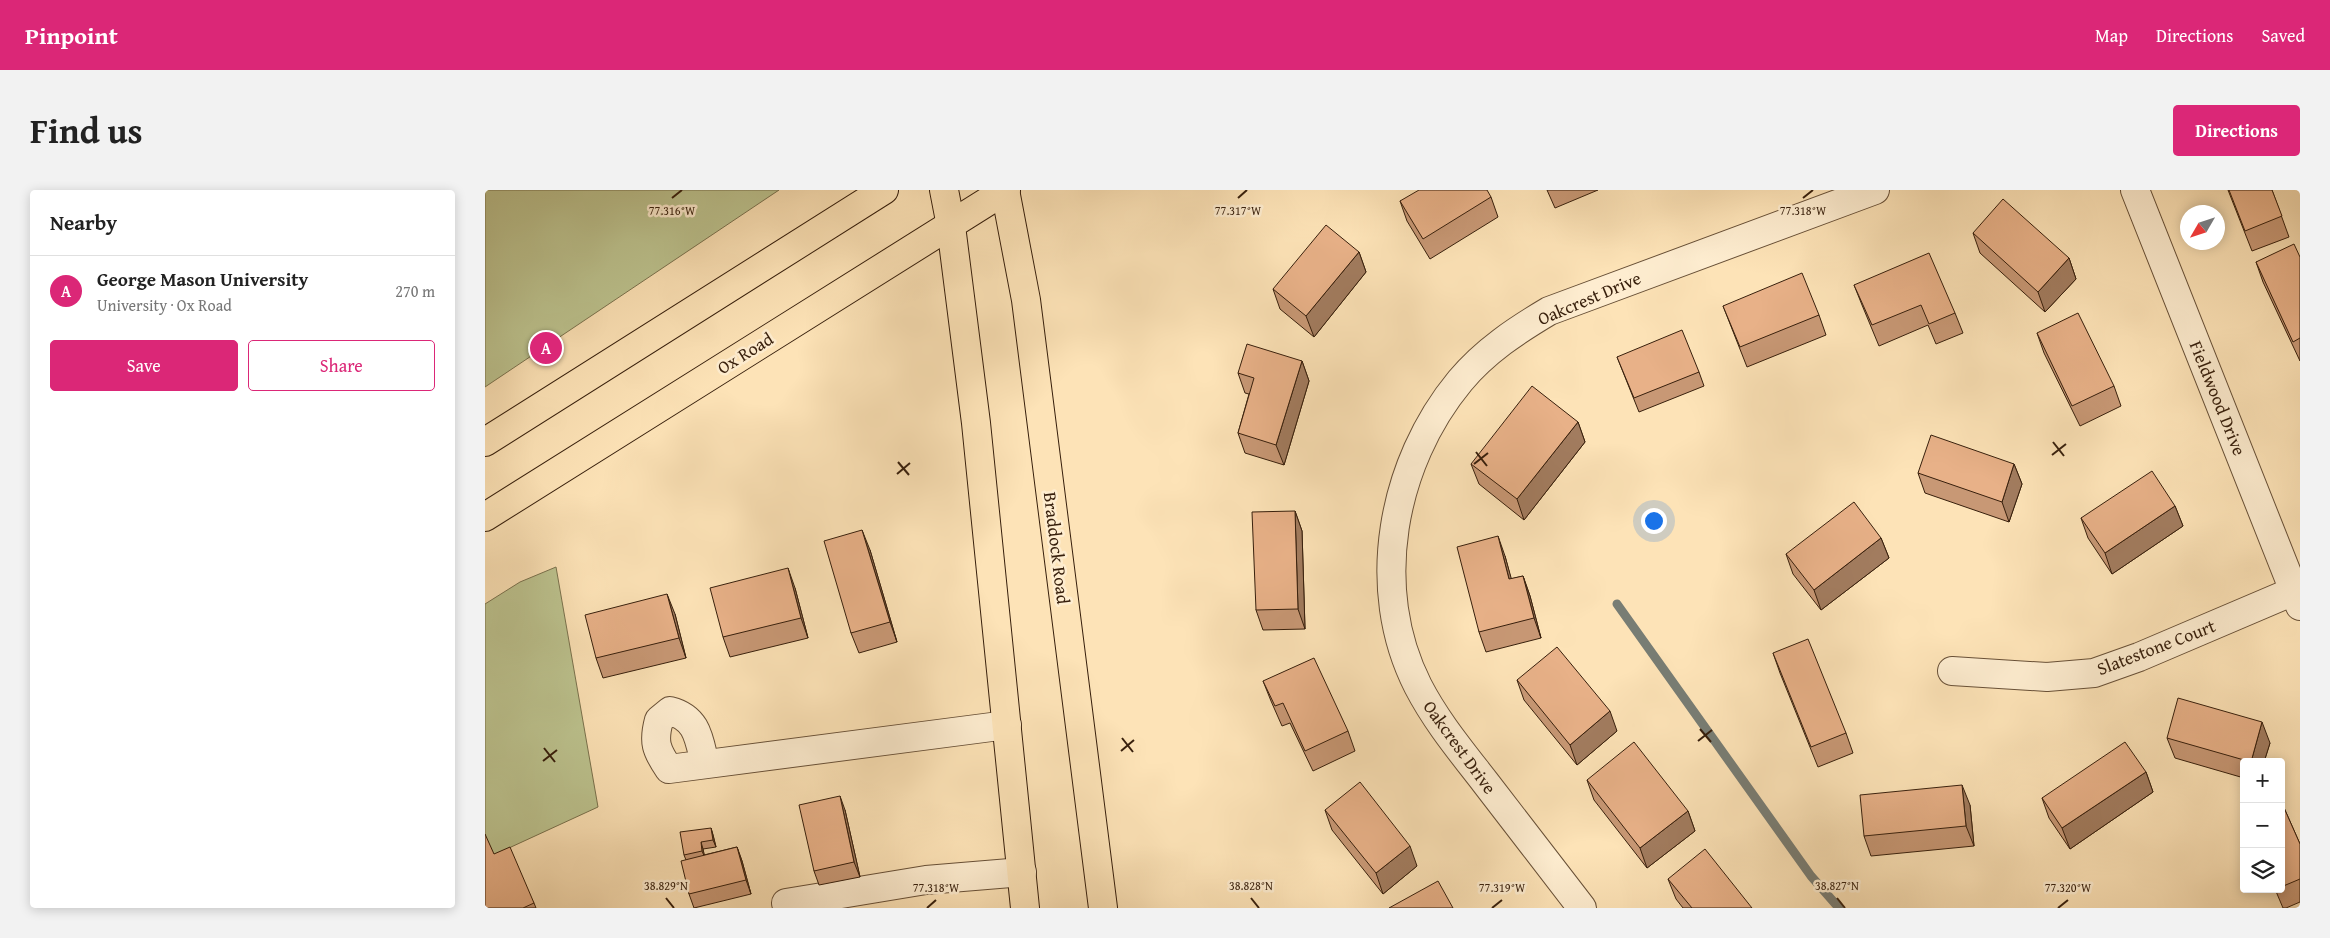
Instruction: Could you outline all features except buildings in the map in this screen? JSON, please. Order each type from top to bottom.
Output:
[{"type":"main road","points":[[485,442],[884,190]]},
{"type":"main road","points":[[944,190],[951,226],[976,423],[1025,908]]},
{"type":"main road","name":"Ox Road","points":[[485,517],[661,404],[951,226],[1005,190]]},
{"type":"main road","name":"Braddock Road","points":[[1005,190],[1025,300],[1103,908]]},
{"type":"street","name":"Oakcrest Drive","points":[[1582,908],[1439,723],[1417,685],[1404,650],[1397,622],[1391,571],[1391,546],[1405,483],[1419,447],[1434,417],[1461,380],[1483,357],[1513,333],[1549,311],[1875,190]]},
{"type":"street","name":"Fieldwood Drive","points":[[2135,190],[2297,599]]},
{"type":"street","name":"Slatestone Court","points":[[1952,671],[2047,677],[2094,673],[2297,599]]},
{"type":"street","points":[[705,764],[1007,725]]},
{"type":"street","points":[[786,903],[926,880],[1022,872]]},
{"type":"green space","points":[[485,190],[779,190],[485,387]]},
{"type":"green space","points":[[556,567],[598,807],[485,859],[485,604],[520,582]]},
{"type":"waterway","points":[[1617,604],[1811,876],[1839,908]]},
{"type":"place","name":"George Mason University","points":[[546,348]]}]
